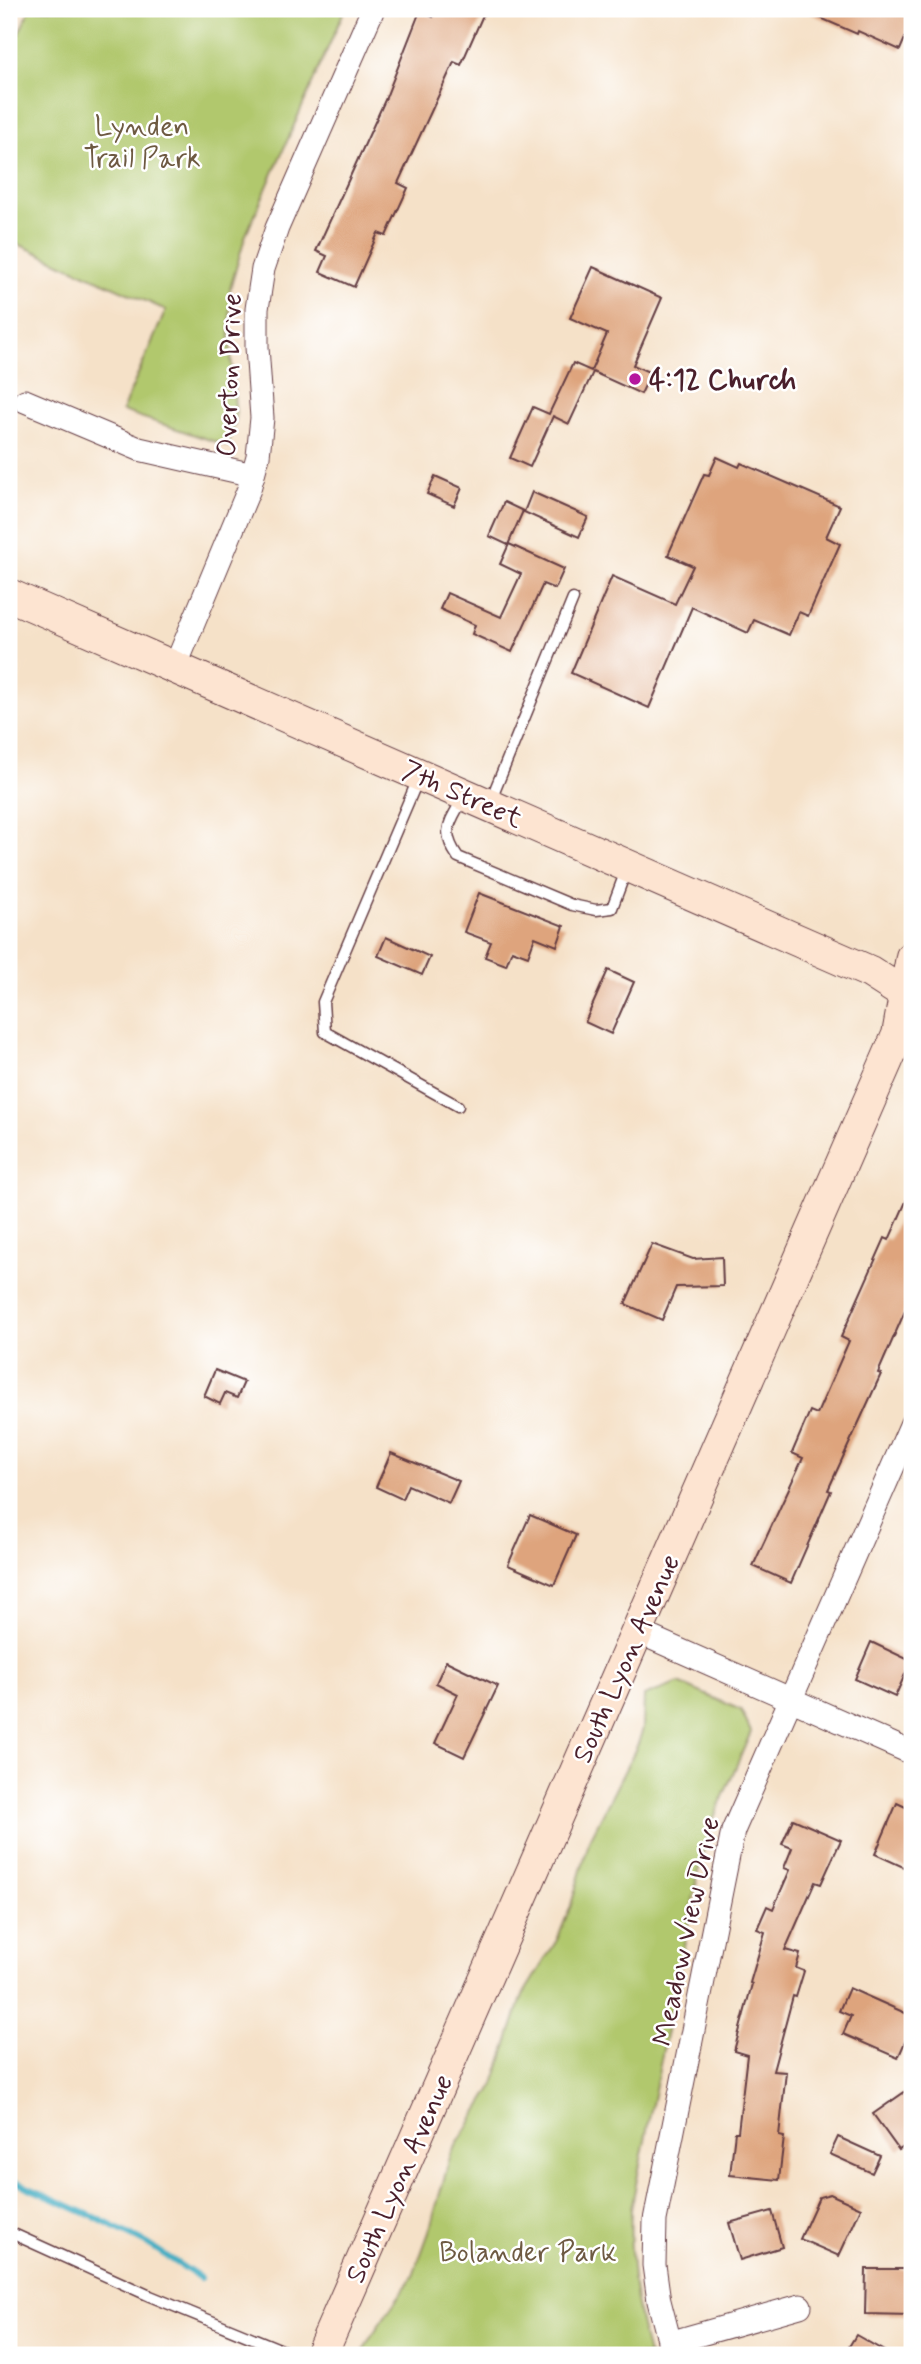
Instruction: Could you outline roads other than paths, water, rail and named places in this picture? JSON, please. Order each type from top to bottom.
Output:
[{"type":"street","name":"Overton Drive","points":[[175,667],[253,475],[258,456],[262,418],[257,309],[264,269],[277,228],[373,9]]},
{"type":"street","points":[[25,401],[139,449],[253,475]]},
{"type":"street","name":"7th Street","points":[[9,595],[870,972],[909,997]]},
{"type":"street","name":"South Lyon Avenue","points":[[321,2355],[898,1035],[909,997],[912,957]]},
{"type":"street","name":"Meadow View Drive","points":[[671,2349],[659,2301],[654,2265],[655,2220],[733,1831],[791,1699],[904,1467],[912,1423]]},
{"type":"street","points":[[636,1631],[912,1753]]},
{"type":"street","points":[[671,2349],[800,2306]]},
{"type":"lane","points":[[573,598],[477,799],[448,828],[448,843],[458,857],[572,905],[596,911],[612,908],[628,866]]},
{"type":"lane","points":[[420,775],[323,1002],[326,1032],[458,1106]]},
{"type":"lane","points":[[9,2232],[150,2296],[294,2355]]},
{"type":"waterway","points":[[9,2179],[148,2244],[200,2278]]},
{"type":"place","name":"4:12 Church","points":[[635,379]]},
{"type":"park label","name":"Lynden Trail Park","points":[[142,141]]},
{"type":"park label","name":"Bolander Park","points":[[528,2251]]}]
